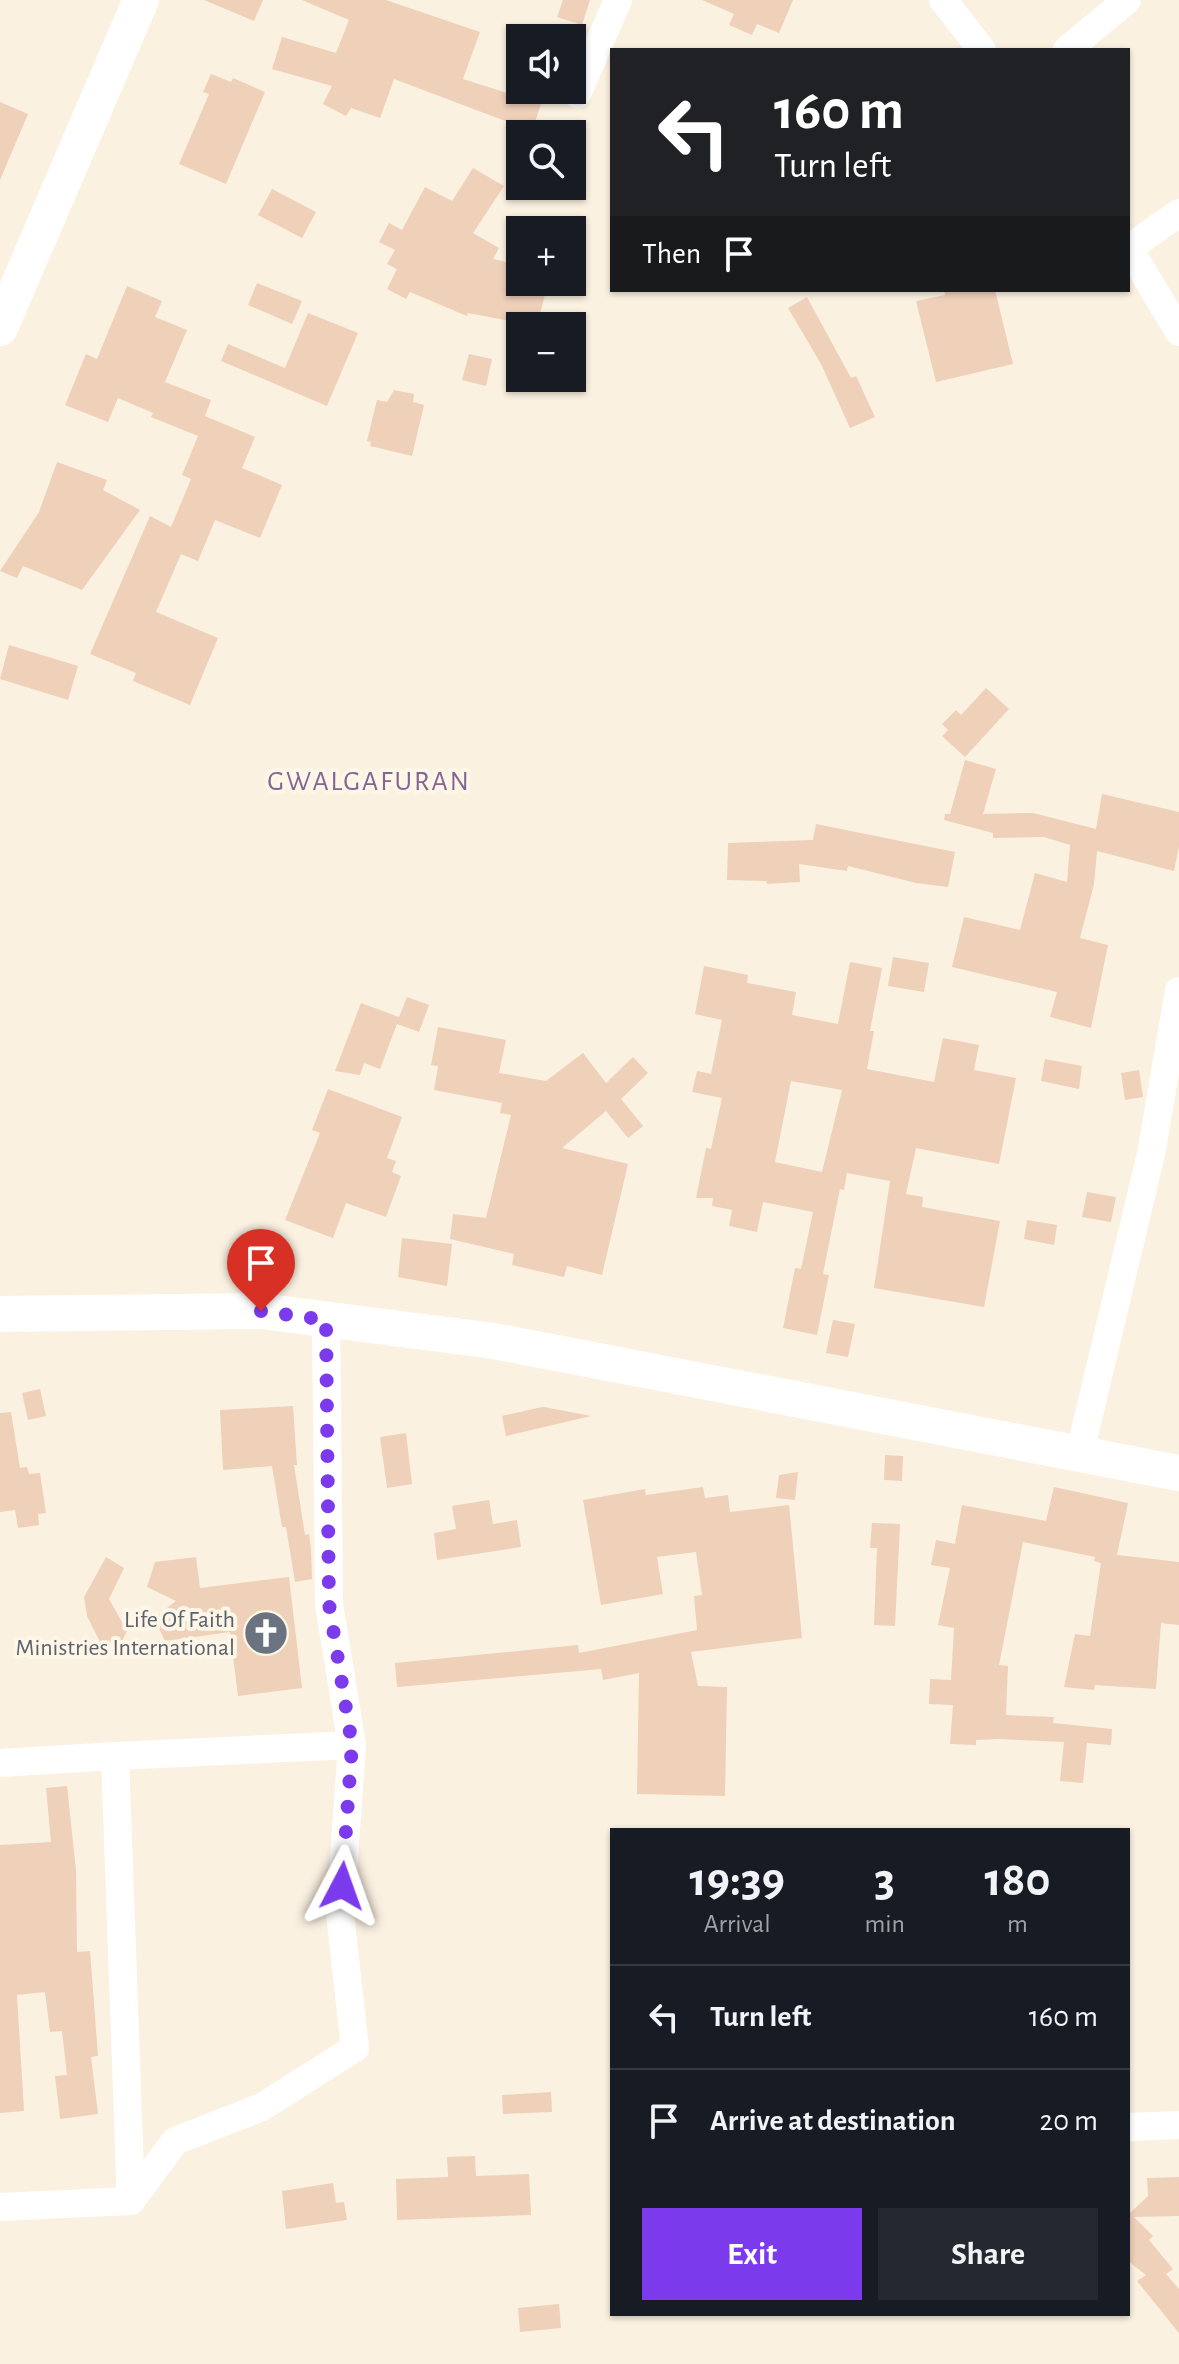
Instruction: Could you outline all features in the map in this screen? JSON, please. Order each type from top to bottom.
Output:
[{"type":"street","points":[[0,328],[141,0]]},
{"type":"street","points":[[586,73],[618,0]]},
{"type":"street","points":[[943,0],[980,48]]},
{"type":"street","points":[[1069,48],[1127,0]]},
{"type":"street","points":[[1130,246],[1179,213]]},
{"type":"street","points":[[1130,249],[1179,332]]},
{"type":"street","points":[[1080,1452],[1151,1154],[1179,991]]},
{"type":"street","points":[[0,1314],[261,1311],[494,1341],[1179,1473]]},
{"type":"street","points":[[131,2201],[175,2141],[262,2107],[355,2048],[340,1914],[352,1745],[329,1604],[326,1320]]},
{"type":"street","points":[[0,1763],[352,1745]]},
{"type":"street","points":[[115,1756],[131,2201]]},
{"type":"street","points":[[1130,2127],[1179,2125]]},
{"type":"street","points":[[0,2207],[131,2201]]},
{"type":"building","points":[[204,0],[263,0],[254,21]]},
{"type":"building","points":[[302,0],[386,0],[480,32],[463,79],[506,93],[506,104],[541,104],[536,120],[506,121],[394,79],[380,118],[351,108],[346,116],[323,104],[332,86],[272,69],[282,37],[336,53],[349,20]]},
{"type":"building","points":[[563,0],[590,0],[582,24],[557,17]]},
{"type":"building","points":[[702,0],[793,0],[779,33],[757,24],[752,35],[729,25],[734,14]]},
{"type":"building","points":[[211,74],[231,82],[233,78],[265,92],[226,184],[179,164],[209,94],[203,92]]},
{"type":"building","points":[[0,102],[28,114],[0,180]]},
{"type":"building","points":[[473,168],[504,186],[473,233],[499,248],[493,259],[506,262],[506,296],[544,296],[540,312],[506,312],[506,320],[468,313],[467,316],[410,292],[406,299],[387,289],[397,269],[387,264],[395,250],[379,242],[389,223],[402,230],[425,187],[452,201]]},
{"type":"building","points":[[272,189],[316,212],[302,238],[258,215]]},
{"type":"building","points":[[257,283],[302,301],[292,324],[248,305]]},
{"type":"building","points":[[127,286],[162,301],[155,317],[187,330],[165,382],[211,400],[205,416],[255,437],[242,468],[282,485],[260,538],[215,520],[198,561],[181,554],[156,612],[218,638],[190,705],[133,681],[136,673],[90,654],[150,516],[171,527],[191,479],[182,475],[198,436],[151,417],[153,413],[118,398],[108,422],[65,405],[86,354],[97,359]]},
{"type":"building","points":[[944,292],[995,292],[1013,364],[936,382],[916,301],[945,295]]},
{"type":"building","points":[[807,297],[851,378],[856,376],[875,417],[850,428],[821,364],[788,308]]},
{"type":"building","points":[[308,313],[358,333],[327,406],[221,361],[228,344],[285,368]]},
{"type":"building","points":[[469,354],[492,359],[486,386],[462,380]]},
{"type":"building","points":[[394,390],[414,394],[413,402],[424,405],[412,456],[370,446],[371,442],[367,441],[377,400],[387,402]]},
{"type":"building","points":[[57,462],[107,480],[103,490],[140,510],[82,590],[23,566],[17,578],[0,571],[39,512]]},
{"type":"building","points":[[9,645],[78,666],[68,700],[0,679]]},
{"type":"building","points":[[986,688],[1009,709],[965,757],[942,736],[948,730],[942,724],[956,710],[961,715]]},
{"type":"building","points":[[965,760],[996,769],[983,814],[1033,813],[1096,829],[1102,794],[1179,812],[1179,847],[1174,871],[1097,851],[1094,884],[1080,938],[1108,945],[1091,1028],[1050,1017],[1057,992],[952,967],[964,917],[1020,930],[1035,873],[1067,882],[1070,845],[1044,837],[993,838],[993,833],[944,820],[945,814],[950,814]]},
{"type":"building","points":[[816,824],[955,852],[948,887],[916,883],[848,866],[847,871],[799,864],[800,882],[767,884],[766,881],[727,880],[728,843],[813,840]]},
{"type":"building","points":[[893,957],[929,963],[924,992],[888,986]]},
{"type":"building","points":[[850,962],[882,968],[870,1031],[874,1031],[867,1069],[934,1082],[943,1038],[979,1045],[974,1070],[1016,1078],[999,1164],[916,1148],[906,1194],[923,1197],[922,1207],[1000,1221],[984,1307],[874,1288],[890,1181],[847,1173],[844,1190],[840,1189],[823,1274],[829,1275],[817,1335],[783,1328],[795,1268],[801,1269],[813,1212],[763,1202],[757,1232],[729,1226],[732,1210],[712,1206],[713,1198],[696,1198],[706,1148],[711,1149],[722,1098],[692,1092],[697,1071],[711,1074],[722,1020],[695,1014],[704,966],[748,975],[747,983],[796,992],[792,1015],[838,1024]],"holes":[[[791,1081],[842,1090],[822,1172],[775,1162]]]},
{"type":"building","points":[[407,997],[429,1005],[419,1032],[397,1024],[380,1069],[364,1063],[360,1075],[335,1071],[361,1003],[399,1017]]},
{"type":"building","points":[[438,1027],[506,1040],[499,1073],[546,1081],[583,1053],[606,1083],[633,1057],[648,1073],[621,1099],[643,1126],[628,1138],[606,1111],[562,1148],[628,1164],[602,1275],[567,1266],[564,1277],[512,1265],[514,1254],[450,1239],[453,1214],[486,1218],[511,1115],[500,1113],[502,1103],[434,1090],[438,1066],[431,1065]]},
{"type":"building","points":[[1045,1059],[1082,1066],[1079,1089],[1041,1081]]},
{"type":"building","points":[[1139,1070],[1143,1097],[1125,1100],[1121,1073]]},
{"type":"building","points":[[328,1089],[402,1117],[387,1158],[396,1161],[392,1172],[401,1176],[386,1217],[346,1203],[333,1238],[285,1220],[320,1133],[312,1130]]},
{"type":"building","points":[[1087,1192],[1116,1197],[1111,1222],[1082,1217]]},
{"type":"building","points":[[1027,1220],[1057,1225],[1054,1245],[1024,1239]]},
{"type":"building","points":[[402,1238],[452,1244],[447,1286],[398,1277]]},
{"type":"building","points":[[833,1320],[855,1324],[848,1357],[826,1353]]},
{"type":"building","points":[[40,1389],[46,1416],[28,1420],[22,1393]]},
{"type":"building","points":[[293,1406],[297,1465],[294,1465],[305,1535],[309,1534],[312,1579],[295,1582],[272,1466],[223,1470],[220,1410]]},
{"type":"building","points":[[542,1407],[591,1416],[506,1436],[502,1416]]},
{"type":"building","points":[[11,1412],[20,1468],[27,1467],[29,1474],[40,1473],[46,1513],[38,1514],[39,1525],[18,1528],[15,1510],[0,1512],[0,1413]]},
{"type":"building","points":[[406,1433],[412,1484],[387,1488],[380,1437]]},
{"type":"building","points":[[885,1455],[903,1456],[902,1481],[884,1480]]},
{"type":"building","points":[[798,1472],[795,1500],[776,1498],[779,1475]]},
{"type":"building","points":[[703,1487],[705,1498],[728,1495],[730,1512],[789,1505],[802,1638],[691,1652],[698,1686],[727,1687],[725,1796],[637,1794],[639,1673],[603,1680],[601,1669],[397,1687],[395,1663],[578,1645],[579,1653],[697,1630],[694,1596],[702,1595],[696,1552],[657,1557],[663,1594],[601,1605],[583,1500],[645,1489],[646,1495]]},
{"type":"building","points":[[1054,1487],[1128,1503],[1117,1555],[1179,1562],[1179,1625],[1161,1623],[1156,1689],[1095,1685],[1094,1690],[1064,1687],[1075,1634],[1090,1636],[1101,1563],[1094,1561],[1095,1557],[1023,1542],[999,1665],[1008,1666],[1006,1715],[1054,1717],[1053,1723],[1112,1729],[1111,1745],[1087,1743],[1083,1783],[1060,1781],[1064,1742],[998,1739],[976,1740],[976,1745],[950,1744],[953,1705],[929,1704],[930,1679],[951,1680],[954,1628],[938,1625],[950,1568],[931,1565],[936,1540],[955,1544],[962,1505],[1046,1521]]},
{"type":"building","points":[[489,1500],[493,1524],[517,1520],[521,1547],[437,1560],[434,1533],[456,1529],[452,1506]]},
{"type":"building","points":[[872,1523],[900,1524],[895,1626],[874,1625],[877,1548],[870,1548]]},
{"type":"building","points":[[106,1557],[124,1568],[109,1599],[127,1631],[120,1645],[103,1648],[87,1616],[84,1597]]},
{"type":"building","points":[[196,1557],[200,1588],[289,1577],[302,1688],[238,1696],[230,1632],[165,1641],[154,1618],[176,1601],[147,1587],[155,1562]]},
{"type":"building","points":[[67,1786],[76,1870],[77,1952],[90,1951],[98,2056],[91,2057],[98,2114],[60,2119],[55,2076],[67,2075],[62,2031],[50,2032],[45,1992],[17,1995],[24,2111],[0,2113],[0,1845],[51,1842],[46,1788]]},
{"type":"building","points":[[551,2092],[552,2112],[503,2114],[502,2095]]},
{"type":"building","points":[[475,2156],[476,2176],[529,2174],[531,2215],[397,2220],[396,2179],[448,2177],[447,2157]]},
{"type":"building","points":[[1179,2177],[1179,2216],[1134,2217],[1153,2236],[1149,2240],[1173,2269],[1166,2274],[1179,2289],[1179,2333],[1137,2281],[1146,2275],[1130,2263],[1130,2213],[1148,2196],[1147,2178]]},
{"type":"building","points":[[333,2183],[336,2203],[344,2202],[347,2220],[286,2229],[282,2191]]},
{"type":"building","points":[[559,2304],[561,2328],[520,2332],[518,2308]]},
{"type":"place","name":"Life Of Faith Ministries International","points":[[266,1633]]},
{"type":"district","name":"GWALGAFURAN","points":[[369,780]]},
{"type":"route","points":[[261,1311],[326,1320],[329,1604],[352,1745],[342,1886]]}]
